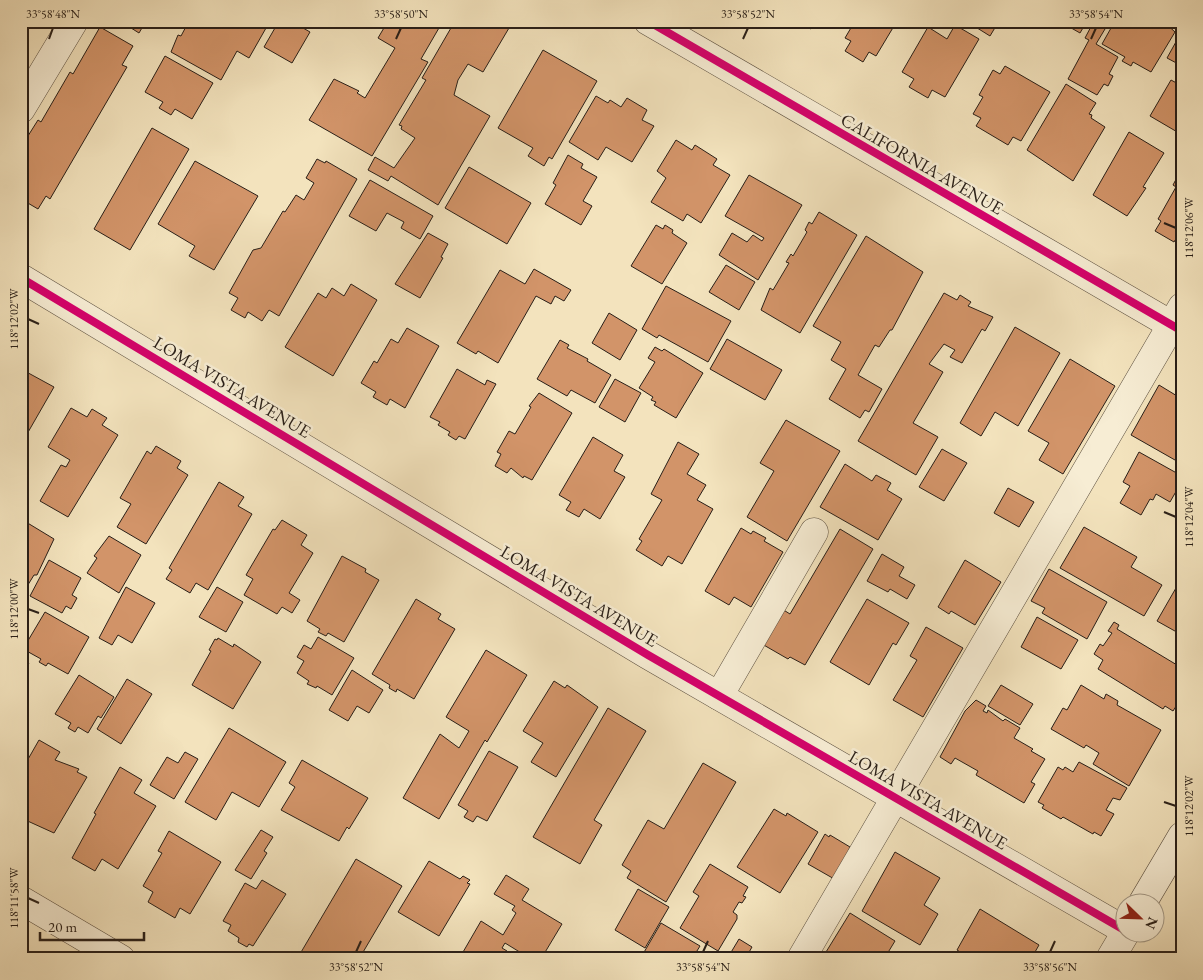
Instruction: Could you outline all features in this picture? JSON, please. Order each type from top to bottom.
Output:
[{"type":"street","points":[[21,109],[74,21]]},
{"type":"street","name":"CALIFORNIA AVENUE","points":[[648,21],[1178,321]]},
{"type":"street","name":"LOMA VISTA AVENUE","points":[[21,278],[719,696],[1116,926]]},
{"type":"street","points":[[801,959],[894,798],[1178,321]]},
{"type":"street","points":[[719,696],[814,532]]},
{"type":"street","points":[[1149,892],[1182,836]]},
{"type":"street","points":[[21,900],[121,959]]},
{"type":"street","points":[[1110,959],[1120,942]]},
{"type":"building","points":[[120,21],[146,21],[139,33]]},
{"type":"building","points":[[189,21],[222,23],[235,21],[247,28],[249,24],[244,21],[270,21],[249,58],[237,51],[221,80],[171,52],[178,35],[181,36]]},
{"type":"building","points":[[279,21],[291,21],[310,32],[292,63],[264,47]]},
{"type":"building","points":[[388,21],[443,21],[421,59],[428,62],[372,156],[309,120],[334,79],[359,91],[357,93],[365,98],[395,48],[378,38]]},
{"type":"building","points":[[455,21],[497,21],[509,28],[483,72],[468,64],[458,80],[454,95],[490,116],[438,205],[391,176],[388,181],[368,170],[375,157],[394,168],[415,138],[401,129],[402,126],[399,125],[426,80],[422,78]]},
{"type":"building","points":[[798,21],[815,21],[811,29]]},
{"type":"building","points":[[855,21],[897,21],[876,56],[869,52],[863,62],[845,51],[851,41],[845,38]]},
{"type":"building","points":[[966,21],[999,21],[990,36]]},
{"type":"building","points":[[1059,21],[1087,21],[1080,33]]},
{"type":"building","points":[[1094,21],[1104,21],[1101,27],[1105,29],[1096,44],[1118,57],[1109,74],[1113,76],[1108,86],[1104,84],[1097,95],[1068,79],[1089,40],[1085,38]]},
{"type":"building","points":[[1115,21],[1143,21],[1148,24],[1150,21],[1163,21],[1175,32],[1151,72],[1133,62],[1131,66],[1122,61],[1125,57],[1102,44]]},
{"type":"building","points":[[955,25],[979,39],[945,97],[932,90],[928,98],[909,87],[914,79],[902,72],[928,27],[947,39]]},
{"type":"building","points":[[100,27],[133,46],[122,65],[127,67],[50,199],[46,196],[38,209],[21,199],[21,147],[38,120],[41,122],[70,72],[73,74]]},
{"type":"building","points":[[1182,31],[1182,66],[1167,58]]},
{"type":"building","points":[[543,50],[597,81],[552,159],[549,157],[544,166],[528,156],[533,148],[498,128]]},
{"type":"building","points":[[165,56],[213,83],[192,119],[175,109],[171,115],[159,108],[163,102],[145,92]]},
{"type":"building","points":[[1005,66],[1050,92],[1021,141],[1013,137],[1008,145],[976,126],[981,118],[973,114],[983,97],[979,95],[993,70],[1000,74]]},
{"type":"building","points":[[1171,80],[1182,86],[1182,128],[1179,133],[1150,116]]},
{"type":"building","points":[[1066,84],[1096,103],[1089,114],[1092,115],[1091,118],[1105,127],[1073,181],[1027,150]]},
{"type":"building","points":[[596,96],[608,103],[610,100],[621,107],[627,98],[647,110],[642,120],[654,126],[632,162],[606,147],[598,160],[569,142]]},
{"type":"building","points":[[152,128],[189,149],[130,250],[94,229]]},
{"type":"building","points":[[1129,132],[1164,153],[1143,187],[1146,188],[1127,216],[1093,195]]},
{"type":"building","points":[[676,140],[692,150],[695,145],[717,159],[713,165],[730,175],[701,223],[687,214],[683,221],[651,202],[666,178],[657,171]]},
{"type":"building","points":[[568,155],[583,164],[581,168],[597,177],[583,201],[592,206],[581,225],[545,204],[556,185],[553,183]]},
{"type":"building","points":[[317,159],[325,163],[326,161],[357,179],[279,316],[269,310],[262,321],[248,312],[245,318],[231,310],[238,298],[229,293],[253,250],[261,248],[283,211],[285,212],[296,195],[304,200],[314,183],[306,178]]},
{"type":"building","points":[[195,161],[258,196],[214,270],[189,256],[195,246],[158,224]]},
{"type":"building","points":[[469,167],[531,203],[507,244],[445,208]]},
{"type":"building","points":[[1181,170],[1182,233],[1180,232],[1174,242],[1155,231],[1161,221],[1158,219],[1176,187],[1173,185]]},
{"type":"building","points":[[749,175],[802,205],[758,280],[719,255],[732,233],[747,242],[753,235],[762,241],[764,238],[725,216]]},
{"type":"building","points":[[370,180],[433,216],[420,239],[401,228],[404,222],[387,213],[376,231],[349,216]]},
{"type":"building","points":[[819,212],[857,235],[800,333],[761,310],[770,288],[773,290],[789,263],[786,262],[791,254],[793,256],[807,232],[805,230],[809,222],[812,224]]},
{"type":"building","points":[[656,225],[663,229],[665,225],[673,230],[672,233],[687,243],[662,284],[631,266]]},
{"type":"building","points":[[428,233],[448,244],[441,257],[443,258],[420,298],[395,284]]},
{"type":"building","points":[[866,236],[923,272],[892,330],[890,330],[879,347],[875,345],[858,375],[882,389],[869,412],[865,410],[860,418],[829,399],[846,369],[831,360],[841,342],[813,326]]},
{"type":"building","points":[[726,265],[755,282],[739,310],[709,292]]},
{"type":"building","points":[[534,269],[571,290],[564,301],[555,296],[551,304],[536,296],[498,363],[478,351],[476,354],[457,343],[500,270],[525,284]]},
{"type":"building","points":[[351,284],[377,300],[333,376],[285,347],[318,293],[326,298],[332,288],[344,296]]},
{"type":"building","points":[[666,286],[731,321],[708,362],[659,335],[657,338],[642,329]]},
{"type":"building","points":[[944,293],[957,300],[960,295],[971,302],[968,306],[993,317],[985,331],[982,329],[962,363],[950,357],[955,350],[944,344],[929,364],[943,372],[913,423],[938,437],[916,475],[858,441]]},
{"type":"building","points":[[609,313],[637,330],[620,360],[592,343]]},
{"type":"building","points":[[1015,327],[1060,353],[1018,426],[995,412],[981,436],[960,423]]},
{"type":"building","points":[[407,328],[439,346],[405,408],[390,399],[387,405],[373,397],[376,392],[361,383],[374,361],[377,363],[391,339],[398,343]]},
{"type":"building","points":[[727,339],[782,370],[765,400],[710,369]]},
{"type":"building","points":[[560,340],[569,345],[567,348],[588,359],[587,361],[611,375],[595,403],[571,390],[567,396],[537,379]]},
{"type":"building","points":[[655,347],[662,351],[664,349],[703,373],[676,418],[654,405],[656,402],[651,400],[653,397],[639,388],[655,362],[648,358]]},
{"type":"building","points":[[1070,359],[1115,386],[1063,474],[1039,460],[1049,443],[1028,431]]},
{"type":"building","points":[[21,369],[54,387],[27,434],[21,431]]},
{"type":"building","points":[[457,369],[485,385],[487,380],[496,384],[465,439],[459,436],[456,440],[448,435],[450,432],[438,425],[440,422],[430,417]]},
{"type":"building","points":[[615,379],[641,393],[625,422],[599,407]]},
{"type":"building","points":[[1159,385],[1182,399],[1182,464],[1131,435]]},
{"type":"building","points":[[539,393],[572,413],[532,480],[524,476],[523,478],[511,468],[507,473],[495,466],[501,454],[497,452],[509,431],[515,434],[531,407],[529,406]]},
{"type":"building","points":[[71,408],[87,417],[92,409],[107,418],[102,425],[118,435],[68,517],[40,501],[61,465],[66,467],[70,460],[48,447]]},
{"type":"building","points":[[786,420],[840,451],[787,541],[747,517],[774,471],[760,463]]},
{"type":"building","points":[[593,437],[623,455],[614,471],[625,477],[600,519],[584,509],[579,517],[566,510],[571,502],[559,495]]},
{"type":"building","points":[[678,442],[699,454],[687,474],[706,485],[697,500],[713,509],[682,564],[668,556],[662,566],[636,550],[642,541],[639,539],[662,500],[651,494]]},
{"type":"building","points":[[156,446],[181,461],[177,468],[188,475],[146,544],[117,527],[131,504],[120,498],[147,451],[151,454]]},
{"type":"building","points":[[942,449],[967,463],[944,501],[919,487]]},
{"type":"building","points":[[1139,452],[1182,476],[1182,481],[1170,502],[1156,494],[1153,500],[1150,499],[1141,515],[1120,503],[1130,486],[1123,482]]},
{"type":"building","points":[[845,464],[872,481],[876,475],[891,483],[887,490],[902,499],[878,540],[820,507]]},
{"type":"building","points":[[219,482],[244,497],[238,506],[252,514],[208,590],[196,583],[190,593],[166,579],[172,570],[169,568]]},
{"type":"building","points":[[1008,488],[1034,502],[1019,527],[994,513]]},
{"type":"building","points":[[21,519],[54,539],[37,575],[34,575],[26,588],[21,585]]},
{"type":"building","points":[[282,520],[307,535],[301,545],[313,553],[289,593],[300,600],[292,613],[282,607],[277,614],[244,595],[253,579],[246,575],[273,529],[275,530]]},
{"type":"building","points":[[1084,527],[1137,557],[1131,567],[1162,585],[1144,616],[1060,568]]},
{"type":"building","points":[[741,528],[751,534],[753,531],[766,538],[764,541],[783,552],[751,607],[734,597],[729,605],[705,591]]},
{"type":"building","points":[[840,529],[873,549],[805,665],[790,657],[788,659],[762,644],[782,609],[790,614]]},
{"type":"building","points":[[109,536],[141,555],[119,593],[87,573],[97,558],[94,556]]},
{"type":"building","points":[[882,554],[904,567],[899,576],[915,585],[907,599],[890,589],[888,592],[867,581]]},
{"type":"building","points":[[342,556],[366,569],[365,572],[379,580],[344,642],[328,633],[326,636],[318,632],[320,629],[307,621]]},
{"type":"building","points":[[49,560],[81,578],[72,595],[77,598],[71,609],[66,606],[62,613],[30,596]]},
{"type":"building","points":[[965,560],[1001,582],[975,625],[951,611],[949,614],[938,607]]},
{"type":"building","points":[[1049,569],[1107,602],[1087,639],[1042,613],[1045,608],[1031,601]]},
{"type":"building","points":[[1180,581],[1182,582],[1182,635],[1157,621]]},
{"type":"building","points":[[126,587],[155,603],[132,643],[118,635],[112,645],[99,638]]},
{"type":"building","points":[[217,587],[243,602],[226,632],[199,617]]},
{"type":"building","points":[[416,599],[441,614],[438,619],[455,629],[414,699],[397,689],[396,692],[389,688],[390,685],[372,674]]},
{"type":"building","points":[[867,599],[909,623],[896,645],[893,643],[869,685],[830,662]]},
{"type":"building","points":[[45,612],[89,637],[68,674],[48,663],[46,666],[39,662],[41,659],[23,649]]},
{"type":"building","points":[[1037,617],[1078,640],[1061,669],[1021,647]]},
{"type":"building","points":[[1114,622],[1119,625],[1117,629],[1182,668],[1182,697],[1173,711],[1165,706],[1163,709],[1098,669],[1103,660],[1094,654],[1100,644],[1103,646],[1112,633],[1108,631]]},
{"type":"building","points":[[926,627],[963,648],[923,717],[893,700],[917,660],[910,656]]},
{"type":"building","points":[[318,637],[354,658],[332,695],[317,686],[316,688],[307,684],[309,681],[297,673],[304,661],[297,657],[304,645],[311,649]]},
{"type":"building","points":[[218,638],[233,647],[234,644],[261,662],[233,709],[192,685],[211,651],[209,650],[215,639],[217,640]]},
{"type":"building","points":[[486,650],[527,675],[487,742],[485,740],[439,819],[403,798],[440,734],[459,748],[469,731],[446,717]]},
{"type":"building","points":[[21,659],[29,663],[21,675]]},
{"type":"building","points":[[352,670],[383,690],[369,713],[357,706],[348,721],[329,710]]},
{"type":"building","points":[[79,675],[114,697],[101,718],[98,716],[88,733],[78,727],[75,732],[68,728],[71,723],[55,714]]},
{"type":"building","points":[[127,679],[152,694],[121,744],[97,729]]},
{"type":"building","points":[[554,681],[565,688],[567,685],[598,707],[556,777],[531,762],[543,743],[523,731]]},
{"type":"building","points":[[1001,685],[1033,704],[1020,725],[988,706]]},
{"type":"building","points":[[1081,685],[1104,699],[1106,694],[1118,701],[1117,705],[1161,730],[1129,786],[1093,764],[1099,753],[1086,745],[1084,748],[1051,729],[1063,708],[1067,710]]},
{"type":"building","points":[[976,700],[986,706],[983,711],[987,713],[988,710],[1003,721],[1005,719],[1020,728],[1014,738],[1033,749],[1031,751],[1045,759],[1031,782],[1035,784],[1024,803],[976,775],[978,771],[955,758],[951,764],[940,757],[965,711]]},
{"type":"building","points":[[608,708],[646,731],[594,820],[602,825],[580,864],[533,837]]},
{"type":"building","points":[[229,728],[286,762],[259,807],[232,792],[216,820],[185,802]]},
{"type":"building","points":[[39,740],[60,752],[55,760],[79,769],[77,772],[87,777],[54,833],[21,818],[21,780],[27,770],[23,768]]},
{"type":"building","points":[[489,751],[518,767],[487,821],[477,816],[473,822],[464,817],[468,811],[458,805]]},
{"type":"building","points":[[185,752],[198,759],[174,799],[150,785],[167,757],[178,763]]},
{"type":"building","points":[[302,760],[368,798],[349,829],[347,827],[339,841],[281,810],[295,787],[289,783]]},
{"type":"building","points":[[1079,762],[1127,788],[1120,800],[1113,798],[1106,810],[1114,814],[1101,836],[1094,832],[1093,834],[1063,817],[1061,819],[1042,808],[1044,805],[1038,802],[1058,767],[1063,770],[1065,767],[1073,772]]},
{"type":"building","points":[[703,763],[736,782],[666,902],[627,878],[631,871],[622,865],[648,820],[664,829]]},
{"type":"building","points":[[120,767],[142,780],[134,793],[156,806],[118,869],[102,859],[95,871],[72,858],[96,814],[94,813]]},
{"type":"building","points":[[774,809],[786,816],[787,813],[818,832],[780,893],[737,867]]},
{"type":"building","points":[[261,830],[273,837],[264,851],[267,853],[251,879],[235,870]]},
{"type":"building","points":[[169,831],[221,862],[190,914],[180,908],[175,918],[148,902],[153,892],[143,886],[162,853],[158,851]]},
{"type":"building","points":[[825,834],[850,847],[836,880],[808,864]]},
{"type":"building","points":[[895,852],[940,878],[924,905],[938,914],[920,945],[862,911]]},
{"type":"building","points":[[356,859],[402,886],[359,959],[297,959]]},
{"type":"building","points":[[429,861],[460,879],[463,876],[470,880],[467,883],[470,884],[439,936],[398,912]]},
{"type":"building","points":[[710,864],[748,887],[743,896],[746,897],[742,903],[739,902],[733,912],[737,915],[737,919],[718,951],[680,928],[699,896],[693,892]]},
{"type":"building","points":[[506,875],[529,889],[522,900],[562,924],[541,959],[531,959],[505,943],[502,948],[507,951],[503,959],[459,959],[481,921],[503,935],[516,913],[512,910],[515,906],[494,894]]},
{"type":"building","points":[[262,880],[286,894],[253,946],[249,944],[247,947],[238,942],[239,938],[228,931],[231,925],[223,921],[245,883],[256,889]]},
{"type":"building","points":[[638,889],[669,907],[645,948],[615,930]]},
{"type":"building","points":[[980,909],[1039,945],[1031,959],[972,959],[957,950]]},
{"type":"building","points":[[850,913],[895,941],[884,959],[837,959],[826,952]]},
{"type":"building","points":[[661,923],[700,946],[692,959],[651,959],[643,954]]},
{"type":"building","points":[[739,939],[752,947],[748,954],[760,959],[727,959]]},
{"type":"cycle path","points":[[648,21],[1182,331]]},
{"type":"cycle path","points":[[21,278],[648,655],[1116,925]]}]
